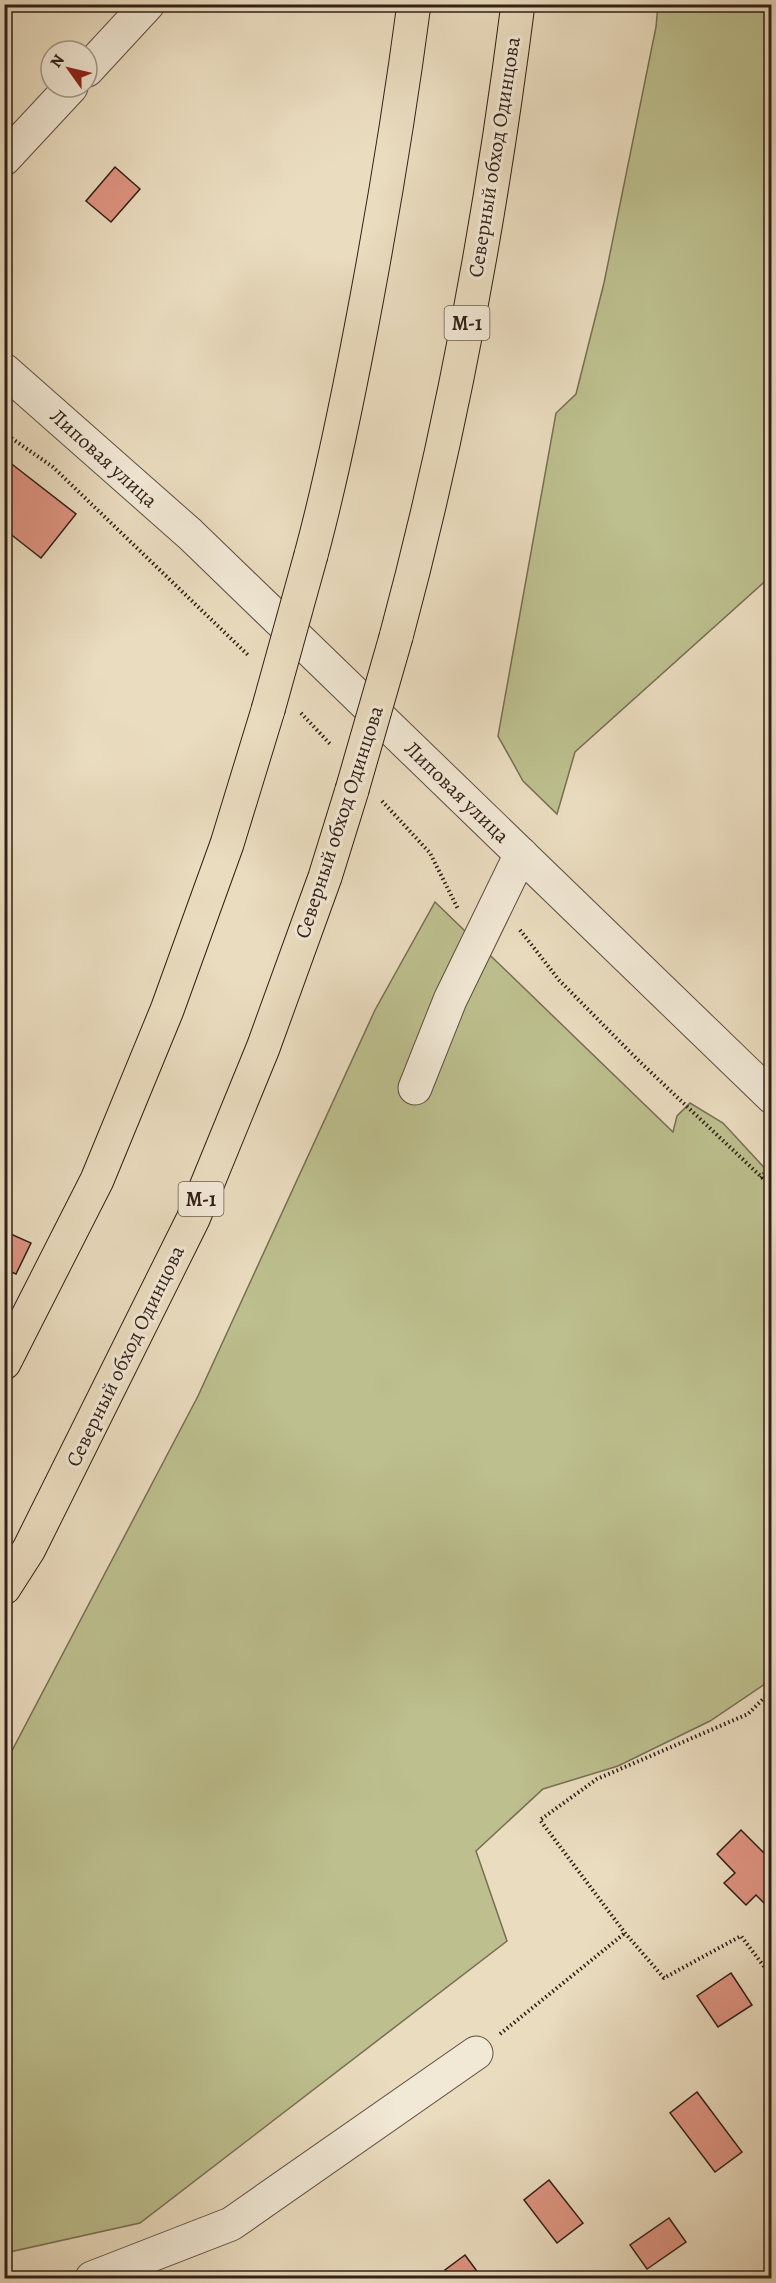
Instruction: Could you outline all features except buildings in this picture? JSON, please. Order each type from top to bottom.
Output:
[{"type":"highway","points":[[4,1363],[97,1180],[167,1010],[227,844],[281,708],[311,555],[349,392],[405,74],[414,4]]},
{"type":"highway","name":"Северный обход Одинцова","points":[[4,1588],[29,1549],[193,1220],[263,1048],[325,877],[363,791],[396,637],[418,555],[453,400],[504,111],[518,4]]},
{"type":"street","points":[[99,57],[148,4]]},
{"type":"street","points":[[4,159],[60,99]]},
{"type":"street","name":"Липовая улица","points":[[4,370],[190,534],[771,1097]]},
{"type":"street","points":[[415,1088],[450,1000],[492,918],[521,854]]},
{"type":"street","points":[[92,2278],[231,2224],[476,2053]]},
{"type":"path","points":[[4,433],[53,467],[254,662]]},
{"type":"path","points":[[281,708],[334,748]]},
{"type":"path","points":[[363,791],[430,853],[461,915],[513,921],[559,980],[639,1061],[771,1187]]},
{"type":"path","points":[[761,1178],[771,1162]]},
{"type":"path","points":[[771,1690],[748,1714],[597,1779],[540,1820],[625,1933],[664,1978],[741,1936],[771,1977]]},
{"type":"path","points":[[476,2053],[625,1933]]},
{"type":"green space","points":[[658,5],[771,5],[771,576],[575,752],[557,814],[523,781],[498,736],[556,413],[576,394],[604,283],[656,27]]},
{"type":"green space","points":[[435,902],[673,1132],[677,1116],[690,1103],[723,1123],[771,1175],[771,1680],[710,1721],[618,1766],[543,1789],[476,1851],[507,1941],[140,2223],[5,2253],[5,1764],[198,1396],[375,1010]]}]
